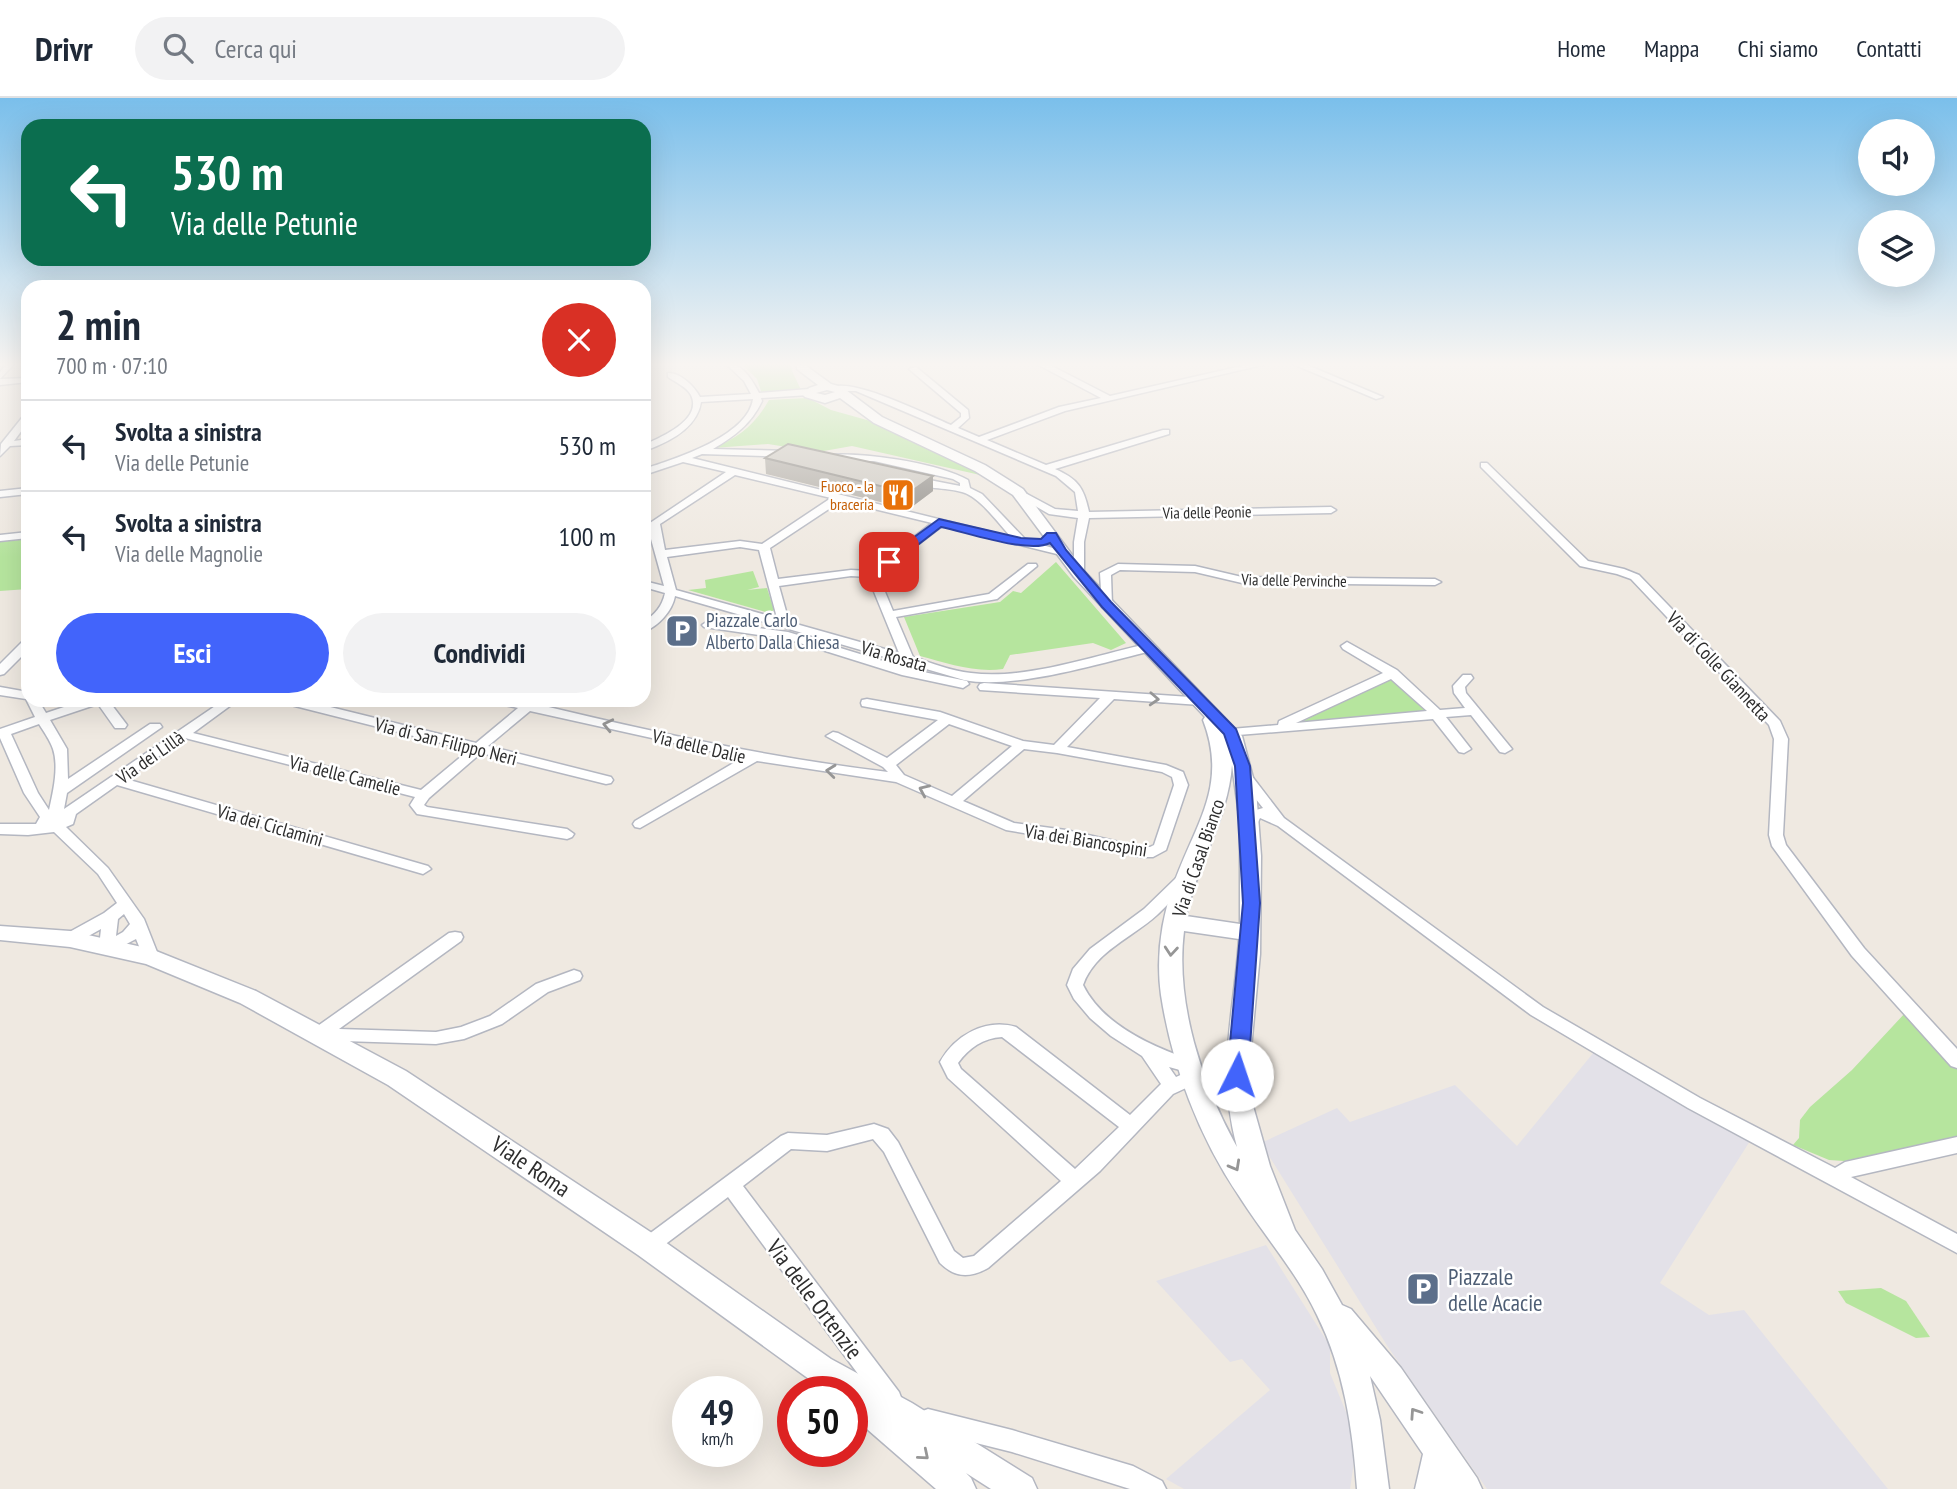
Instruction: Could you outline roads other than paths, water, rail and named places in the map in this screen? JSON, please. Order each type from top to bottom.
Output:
[{"type":"main road","name":"Via di Casal Bianco","points":[[893,427],[992,474],[1023,496],[1061,552],[1106,605],[1231,733],[1241,757],[1244,776],[1252,903],[1238,1052],[1239,1097],[1246,1134],[1286,1244]]},
{"type":"main road","name":"Via di Casal Bianco","points":[[1200,701],[1219,736],[1223,777],[1215,810],[1186,878],[1175,922],[1170,971],[1181,1036],[1184,1076],[1245,1184],[1321,1293],[1340,1333],[1355,1376],[1366,1426],[1373,1489]]},
{"type":"main road","points":[[1175,922],[1250,933]]},
{"type":"main road","name":"Viale Roma","points":[[0,933],[69,939],[151,957],[248,998],[397,1078],[648,1246],[820,1369],[901,1414],[1021,1489]]},
{"type":"main road","points":[[820,1369],[828,1376]]},
{"type":"main road","points":[[868,1409],[960,1489]]},
{"type":"main road","points":[[1432,1489],[1440,1451]]},
{"type":"street","points":[[3,448],[19,427]]},
{"type":"street","points":[[651,444],[682,427]]},
{"type":"street","points":[[651,470],[683,459],[738,427]]},
{"type":"street","points":[[980,440],[1012,427]]},
{"type":"street","points":[[953,428],[1047,468],[1069,480],[1079,490],[1084,515],[1079,542],[1079,574]]},
{"type":"street","points":[[1047,468],[1166,432]]},
{"type":"street","points":[[3,448],[21,444]]},
{"type":"street","points":[[699,451],[801,455]]},
{"type":"street","points":[[825,458],[865,456],[956,477],[965,482],[965,489]]},
{"type":"street","points":[[813,457],[864,468]]},
{"type":"street","points":[[683,459],[1061,552]]},
{"type":"street","name":"Via di Colle Giannetta","points":[[1484,465],[1584,564],[1620,571],[1635,577],[1774,724],[1781,739],[1776,835],[1779,846],[1858,952],[1957,1061]]},
{"type":"street","points":[[651,622],[668,607],[672,592],[654,527],[656,521],[733,472]]},
{"type":"street","points":[[903,477],[948,488],[965,489],[986,501],[1021,542],[1044,543],[1051,536]]},
{"type":"street","points":[[0,494],[21,492]]},
{"type":"street","name":"Via di Casal Bianco","points":[[1023,496],[1056,513],[1084,515]]},
{"type":"street","points":[[662,554],[737,544],[764,547],[838,498]]},
{"type":"street","name":"Via delle Peonie","points":[[1084,515],[1331,510]]},
{"type":"street","points":[[774,583],[851,573],[872,574],[939,523]]},
{"type":"street","points":[[0,538],[21,536]]},
{"type":"street","points":[[764,547],[784,625]]},
{"type":"street","points":[[889,615],[990,598],[1002,593],[1032,566]]},
{"type":"street","name":"Via delle Pervinche","points":[[1106,605],[1105,573],[1118,567],[1198,569],[1242,580],[1435,582]]},
{"type":"street","points":[[872,574],[908,660]]},
{"type":"street","name":"Via Rosata","points":[[651,586],[984,682],[1147,648]]},
{"type":"street","name":"Via Rosata","points":[[708,625],[783,635],[906,672],[1109,696],[1200,701]]},
{"type":"street","points":[[1347,646],[1393,673],[1418,692],[1464,749]]},
{"type":"street","points":[[0,671],[21,650]]},
{"type":"street","points":[[1274,729],[1393,673]]},
{"type":"street","points":[[1467,678],[1459,686],[1459,690],[1505,749]]},
{"type":"street","points":[[2,693],[21,695]]},
{"type":"street","points":[[867,703],[948,718],[1020,745],[1057,749],[1109,696]]},
{"type":"street","points":[[36,707],[60,749],[63,765],[54,820]]},
{"type":"street","points":[[79,707],[2,733],[31,793],[103,871],[138,925],[151,957]]},
{"type":"street","points":[[106,707],[120,725]]},
{"type":"street","name":"Via dei Lillà","points":[[54,820],[117,781],[222,707]]},
{"type":"street","name":"Via di San Filippo Neri","points":[[314,707],[606,780]]},
{"type":"street","points":[[424,795],[475,748],[526,707]]},
{"type":"street","name":"Via delle Dalie","points":[[547,707],[752,758],[820,770],[899,778]]},
{"type":"street","points":[[1231,733],[1474,711]]},
{"type":"street","points":[[888,764],[948,718]]},
{"type":"street","points":[[61,790],[155,727]]},
{"type":"street","name":"Via delle Camelie","points":[[183,734],[424,795],[416,807],[422,811],[567,834]]},
{"type":"street","name":"Via dei Biancospini","points":[[834,736],[888,764],[899,778],[995,821],[1016,828],[1066,835],[1141,852],[1153,852],[1161,847],[1181,785],[1178,775],[1164,768],[1057,749]]},
{"type":"street","points":[[953,802],[1020,745]]},
{"type":"street","points":[[640,824],[752,758]]},
{"type":"street","points":[[1244,776],[1264,803],[1283,822],[1537,1011],[1694,1103],[1957,1244]]},
{"type":"street","name":"Via dei Ciclamini","points":[[117,781],[423,869]]},
{"type":"street","points":[[1248,828],[1254,815],[1260,812],[1283,822]]},
{"type":"street","points":[[0,829],[28,830],[54,820]]},
{"type":"street","points":[[1184,1076],[1099,1016],[1080,995],[1076,981],[1085,965],[1097,953],[1143,920],[1174,886],[1186,878]]},
{"type":"street","points":[[69,939],[110,917],[125,904]]},
{"type":"street","points":[[107,947],[110,917]]},
{"type":"street","points":[[107,947],[129,936],[138,925]]},
{"type":"street","points":[[318,1035],[455,937]]},
{"type":"street","points":[[318,1035],[436,1038],[464,1034],[496,1020],[542,988],[574,976]]},
{"type":"street","points":[[1075,1181],[954,1073],[949,1062],[958,1049],[988,1031],[998,1029],[1010,1032],[1132,1126]]},
{"type":"street","points":[[1149,1052],[1184,1076]]},
{"type":"street","points":[[648,1246],[788,1141],[827,1143],[879,1132],[891,1147],[947,1257],[965,1268],[981,1262],[1075,1181],[1184,1076]]},
{"type":"street","points":[[1837,1180],[1845,1170],[1957,1145]]},
{"type":"street","name":"Via delle Ortenzie","points":[[730,1184],[901,1414]]},
{"type":"street","points":[[1321,1293],[1391,1378],[1466,1489]]},
{"type":"street","points":[[901,1414],[1012,1440],[1133,1478],[1154,1489]]},
{"type":"place","name":"Fuoco - la braceria","points":[[898,495]]},
{"type":"place","name":"Piazzale Carlo Alberto Dalla Chiesa","points":[[682,631]]},
{"type":"place","name":"Piazzale delle Acacie","points":[[1423,1289]]}]
